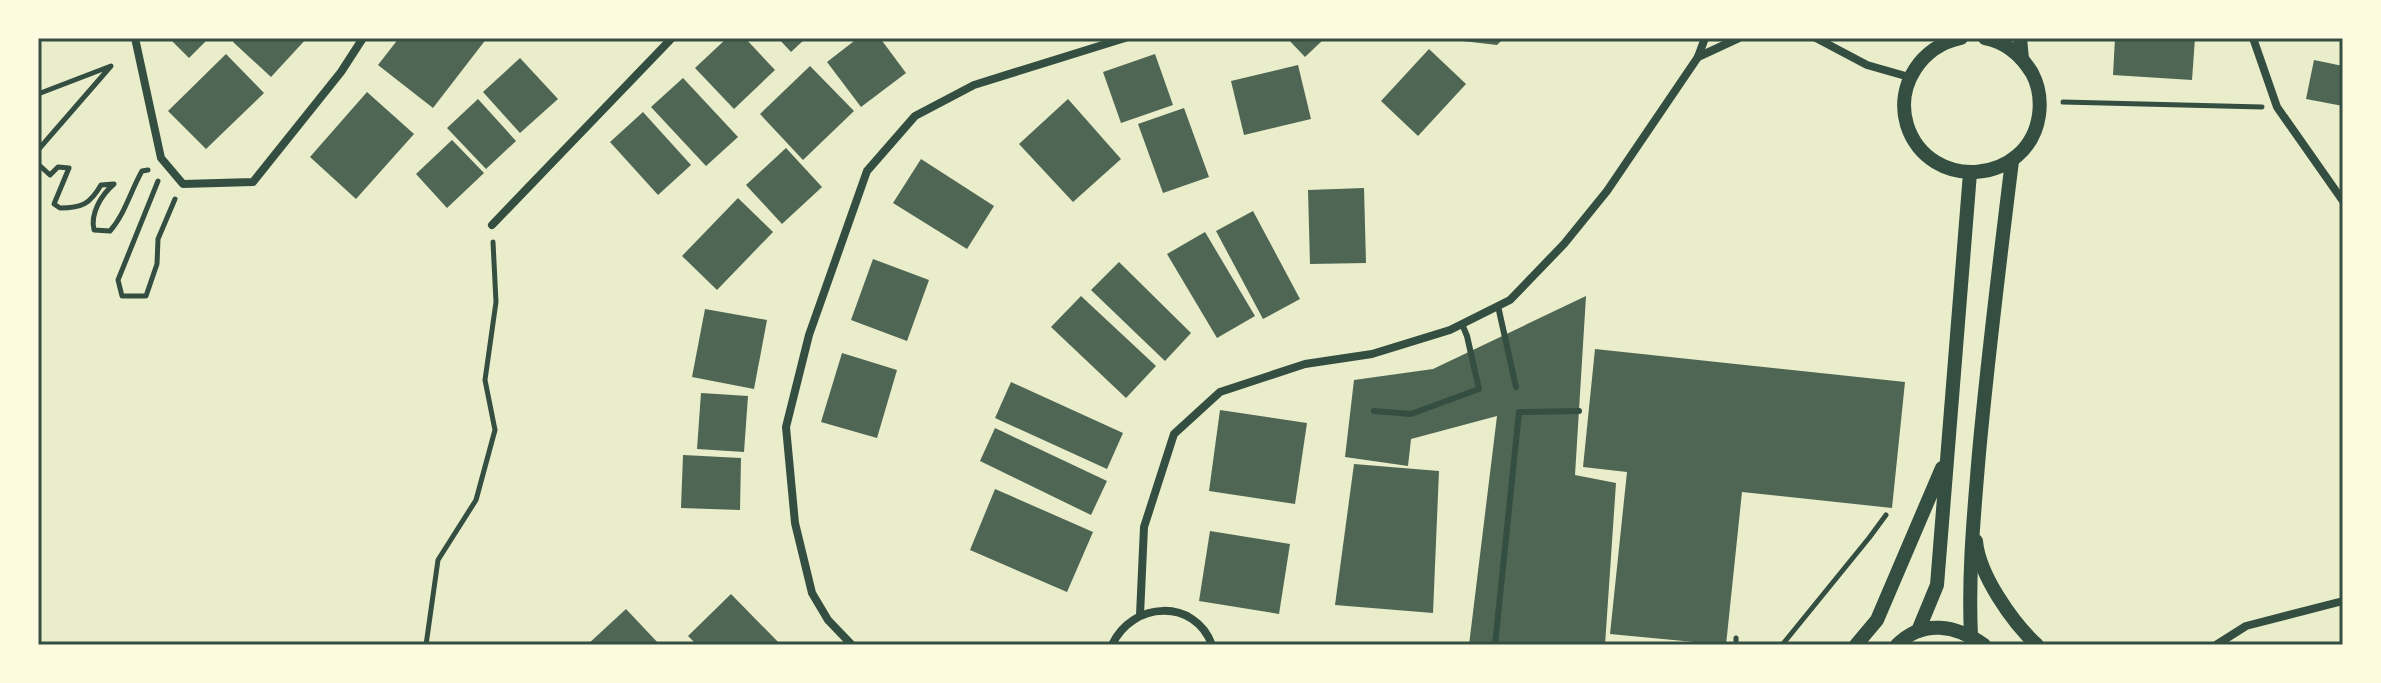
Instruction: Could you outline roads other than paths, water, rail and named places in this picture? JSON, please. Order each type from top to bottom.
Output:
[{"type":"street","points":[[135,38],[161,158],[183,184],[253,182],[341,72],[363,38]]},
{"type":"street","points":[[492,225],[672,38]]},
{"type":"street","points":[[852,645],[828,620],[812,593],[795,523],[786,427],[809,335],[867,171],[915,116],[974,85],[1125,38]]},
{"type":"street","points":[[1140,615],[1144,527],[1174,434],[1220,392],[1305,364],[1372,354],[1462,324],[1510,300],[1564,244],[1607,191],[1698,57],[1705,38]]},
{"type":"street","points":[[1698,57],[1739,38]]},
{"type":"street","points":[[1816,38],[1867,65],[1909,77]]},
{"type":"street","points":[[1961,38],[1949,40],[1931,50],[1917,65],[1909,77],[1904,103],[1907,124],[1916,143],[1931,159],[1949,169],[1970,173],[1992,170],[2012,161],[2028,145],[2037,126],[2040,103],[2036,82],[2022,59],[2009,47],[1985,38]]},
{"type":"street","points":[[2020,38],[2022,59]]},
{"type":"street","points":[[2253,38],[2277,107],[2343,201]]},
{"type":"street","points":[[1971,636],[1969,591],[1974,517],[2012,161]]},
{"type":"street","points":[[1918,631],[1937,585],[1970,173]]},
{"type":"street","points":[[1856,645],[1877,620],[1948,453]]},
{"type":"street","points":[[1974,517],[1977,550],[1995,590],[2024,633],[2037,645]]},
{"type":"street","points":[[2216,645],[2246,626],[2343,601]]},
{"type":"street","points":[[1112,645],[1127,623],[1156,610],[1187,616],[1200,625],[1212,645]]},
{"type":"street","points":[[1897,645],[1918,631],[1937,627],[1956,629],[1984,645]]},
{"type":"lane","points":[[1498,306],[1516,387]]},
{"type":"lane","points":[[1374,411],[1411,414],[1479,389],[1462,324]]},
{"type":"lane","points":[[1495,645],[1519,412],[1579,411]]}]
